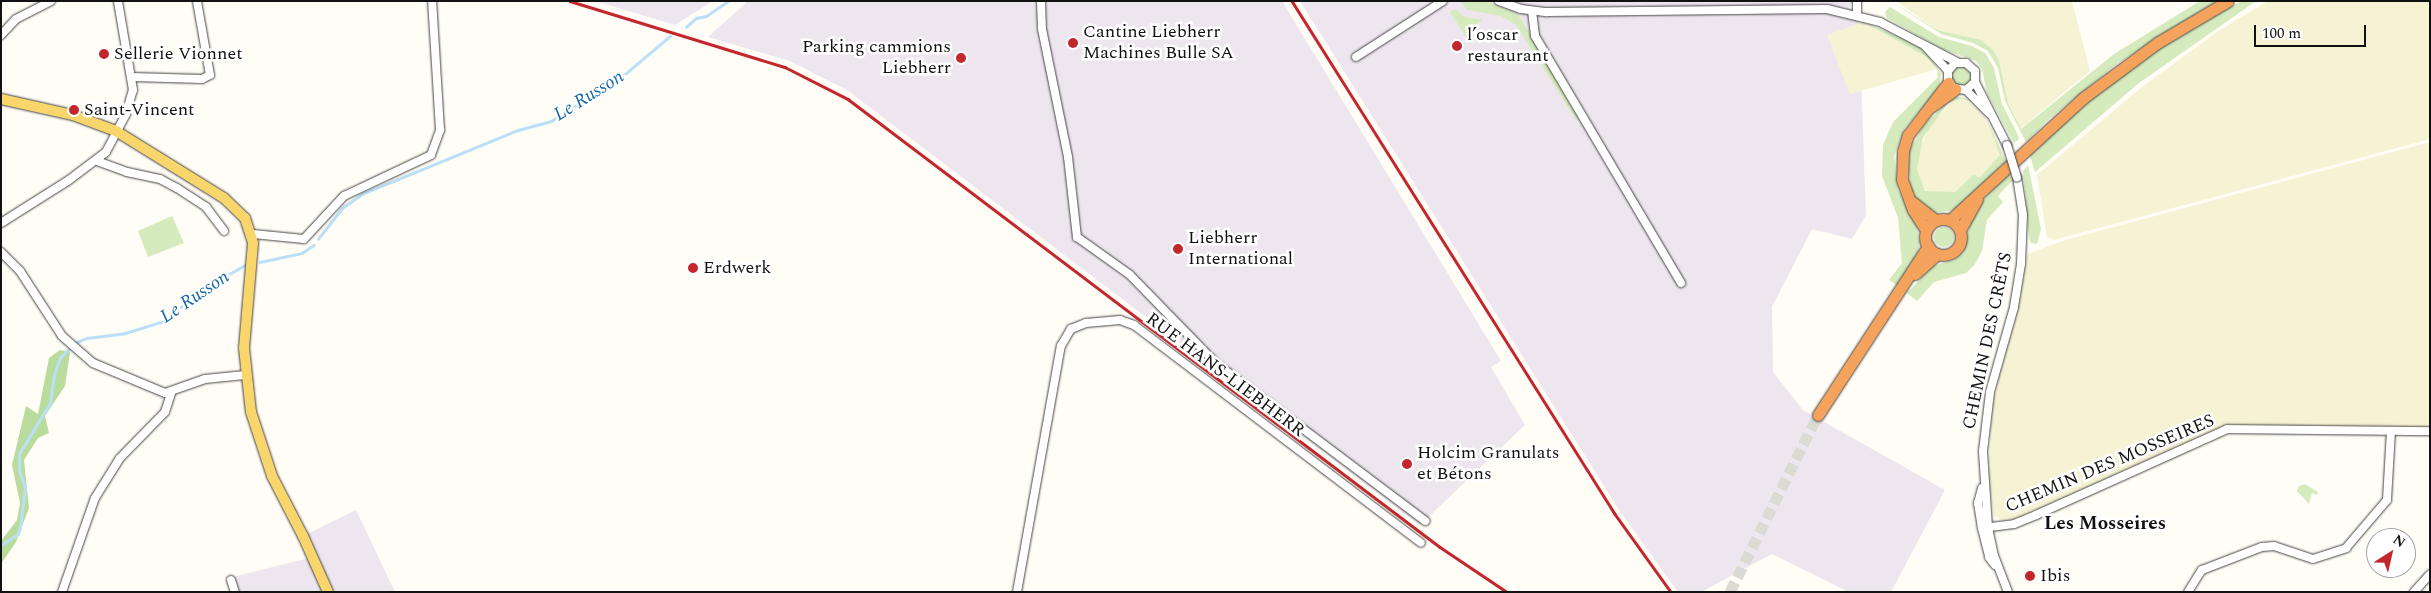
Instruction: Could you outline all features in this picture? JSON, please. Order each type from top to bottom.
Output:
[{"type":"highway","points":[[1910,200],[1935,220],[1950,220],[1979,196],[2082,98],[2157,43],[2228,1]]},
{"type":"highway","points":[[1818,415],[1910,278],[1928,246],[1926,230],[1902,180],[1903,151],[1908,135],[1930,107],[1954,83]]},
{"type":"highway","points":[[1928,246],[1938,254],[1948,256],[1958,248],[1960,230],[1979,196]]},
{"type":"highway","points":[[1926,230],[1935,220]]},
{"type":"highway","points":[[1950,220],[1960,230]]},
{"type":"highway","points":[[1910,278],[1938,254]]},
{"type":"main road","points":[[1,99],[73,115],[116,131],[235,206],[253,234],[245,374],[258,442],[328,592]]},
{"type":"street","points":[[1,35],[16,18],[51,1]]},
{"type":"street","points":[[1,223],[97,161],[116,131],[130,103],[132,77],[118,1]]},
{"type":"street","points":[[132,77],[202,79],[210,75],[197,1]]},
{"type":"street","points":[[253,234],[304,240],[344,196],[432,155],[440,130],[432,1]]},
{"type":"street","name":"RUE HANS-LIEBHERR","points":[[1041,1],[1042,29],[1069,165],[1075,235],[1130,275],[1217,364],[1425,521]]},
{"type":"street","points":[[1356,57],[1443,1]]},
{"type":"street","name":"CHEMIN DES CRÊTS","points":[[1499,1],[1532,11],[1812,8],[1857,14],[1895,28],[1957,62],[1972,66],[1975,82],[2007,145],[2018,177],[2023,215],[2022,264],[1985,422],[1983,486],[1985,528],[2008,592]]},
{"type":"street","points":[[1857,14],[1858,1]]},
{"type":"street","points":[[1532,11],[1535,36],[1681,283]]},
{"type":"street","name":"CHEMIN DES CRÊTS","points":[[1922,44],[1954,83],[1994,118]]},
{"type":"street","points":[[1957,62],[1954,83],[1975,82]]},
{"type":"street","points":[[97,161],[127,172],[160,179],[177,188],[206,207],[224,231]]},
{"type":"street","points":[[1,252],[20,270],[68,343],[93,363],[154,390],[171,393],[205,379],[245,374]]},
{"type":"street","name":"RUE HANS-LIEBHERR","points":[[1017,592],[1061,346],[1071,329],[1086,323],[1120,320],[1134,325],[1420,543]]},
{"type":"street","points":[[62,592],[95,498],[120,458],[165,412],[171,393]]},
{"type":"street","points":[[2188,592],[2202,570],[2262,547],[2274,546],[2313,559],[2346,548],[2386,500],[2392,431]]},
{"type":"street","name":"CHEMIN DES MOSSEIRES","points":[[1985,528],[2014,524],[2036,515],[2217,432],[2430,432]]},
{"type":"street","points":[[2414,592],[2430,574]]},
{"type":"street","points":[[231,580],[236,592]]},
{"type":"shaded area","points":[[595,1],[713,1],[675,25]]},
{"type":"shaded area","points":[[748,1],[1282,1],[1501,361],[1491,367],[1525,425],[1420,525],[847,90],[790,61],[708,37]]},
{"type":"shaded area","points":[[1300,1],[1854,1],[1849,7],[1859,19],[1866,215],[1852,239],[1812,229],[1772,307],[1773,372],[1803,410],[1945,490],[1891,592],[1849,592],[1772,554],[1701,592],[1678,592],[1619,510]]},
{"type":"shaded area","points":[[1896,1],[2072,1],[2090,71],[2020,129],[2008,103],[1999,60],[1993,50],[1981,40],[1937,30]]},
{"type":"shaded area","points":[[2268,1],[2430,1],[2430,139],[2054,240],[2047,237],[2037,175],[2142,87],[2217,32]]},
{"type":"shaded area","points":[[1863,22],[1927,57],[1937,69],[1850,94],[1827,35]]},
{"type":"shaded area","points":[[1955,99],[1967,101],[1979,110],[1987,120],[2001,155],[1978,179],[1974,174],[1955,192],[1929,194],[1921,183],[1917,169],[1918,153],[1931,125]]},
{"type":"shaded area","points":[[2430,142],[2430,427],[2222,427],[2021,517],[2006,522],[1994,516],[1989,483],[1991,412],[2028,254],[2062,241]]},
{"type":"shaded area","points":[[356,510],[395,592],[235,592],[231,580],[233,577],[313,557],[303,536]]},
{"type":"green space","points":[[1460,1],[1486,1],[1518,14],[1579,115],[1576,120],[1516,25],[1501,16],[1467,10]]},
{"type":"green space","points":[[1891,1],[1937,30],[1981,40],[1993,50],[1999,60],[2008,103],[2021,129],[2114,54],[2200,1],[2217,1],[2118,63],[2049,119],[2026,142],[2005,101],[1998,68],[1988,51],[1973,43],[1941,34]]},
{"type":"green space","points":[[2241,1],[2256,1],[2139,83],[2035,172],[2029,152],[2086,102],[2159,49]]},
{"type":"green space","points":[[1890,7],[1939,37],[1972,46],[1985,53],[1994,68],[2002,104],[2019,139],[2014,143],[1987,93],[1982,69],[1976,61],[1942,49],[1887,18],[1885,12]]},
{"type":"green space","points":[[1455,9],[1465,17],[1483,20],[1469,29],[1475,41],[1470,44],[1450,12]]},
{"type":"green space","points":[[1863,22],[1904,39],[1926,51],[1941,74],[1939,88],[1904,129],[1894,156],[1898,190],[1916,224],[1920,242],[1918,252],[1898,286],[1889,280],[1902,263],[1898,218],[1882,176],[1883,145],[1893,122],[1938,77],[1937,69],[1927,57]]},
{"type":"green space","points":[[1962,66],[1969,69],[1972,76],[1969,83],[1962,86],[1955,83],[1952,76],[1955,69]]},
{"type":"green space","points":[[1953,97],[1961,97],[1974,102],[1961,99],[1948,103],[1923,138],[1917,169],[1925,191],[1955,192],[1974,174],[1979,178],[2000,155],[1987,120],[2006,161],[1955,210],[1934,213],[1916,199],[1910,185],[1909,152],[1924,125]]},
{"type":"green space","points":[[2028,165],[2041,229],[2037,244],[2031,243],[2029,238],[2023,171]]},
{"type":"green space","points":[[2009,172],[2012,181],[1998,196],[2003,202],[1987,220],[1982,251],[1975,264],[1966,273],[1934,282],[1917,301],[1907,293],[1933,266],[1954,260],[1963,252],[1971,222],[1982,202]]},
{"type":"green space","points":[[172,216],[184,243],[148,257],[138,231]]},
{"type":"green space","points":[[1944,227],[1951,230],[1954,237],[1951,244],[1944,247],[1937,244],[1934,237],[1937,230]]},
{"type":"green space","points":[[60,350],[70,352],[65,386],[45,416],[49,433],[38,438],[24,460],[29,508],[16,542],[1,564],[1,541],[17,520],[20,503],[12,465],[26,406],[38,414],[49,358]]},
{"type":"green space","points":[[2305,484],[2318,492],[2317,495],[2312,493],[2309,504],[2297,491],[2299,486]]},
{"type":"waterway","name":"Le Russon","points":[[686,27],[696,18],[706,16],[728,1]]},
{"type":"waterway","name":"Le Russon","points":[[318,239],[342,208],[362,194],[518,130],[551,121],[581,102],[592,91],[618,80],[670,36]]},
{"type":"waterway","name":"Le Russon","points":[[260,262],[302,253],[314,245]]},
{"type":"waterway","name":"Le Russon","points":[[1,545],[18,534],[20,528],[25,488],[19,471],[19,454],[50,403],[54,375],[60,358],[75,343],[87,338],[125,333],[162,322],[173,316],[190,297],[245,265]]},
{"type":"tunnel","points":[[1730,592],[1818,415]]},
{"type":"railway","points":[[570,1],[785,67],[848,99],[1440,547],[1507,592]]},
{"type":"railway","points":[[1292,1],[1615,514],[1671,592]]},
{"type":"place","name":"Cantine Liebherr Machines Bulle SA","points":[[1073,43]]},
{"type":"place","name":"l’oscar restaurant","points":[[1457,46]]},
{"type":"place","name":"Sellerie Vionnet","points":[[104,54]]},
{"type":"place","name":"Parking cammions Liebherr","points":[[961,58]]},
{"type":"place","name":"Saint-Vincent","points":[[74,110]]},
{"type":"place","name":"Liebherr International","points":[[1178,249]]},
{"type":"place","name":"Erdwerk","points":[[693,268]]},
{"type":"place","name":"Holcim Granulats et Bétons","points":[[1407,464]]},
{"type":"place","name":"Ibis","points":[[2030,576]]},
{"type":"district","name":"Les Mosseires","points":[[2105,524]]}]
